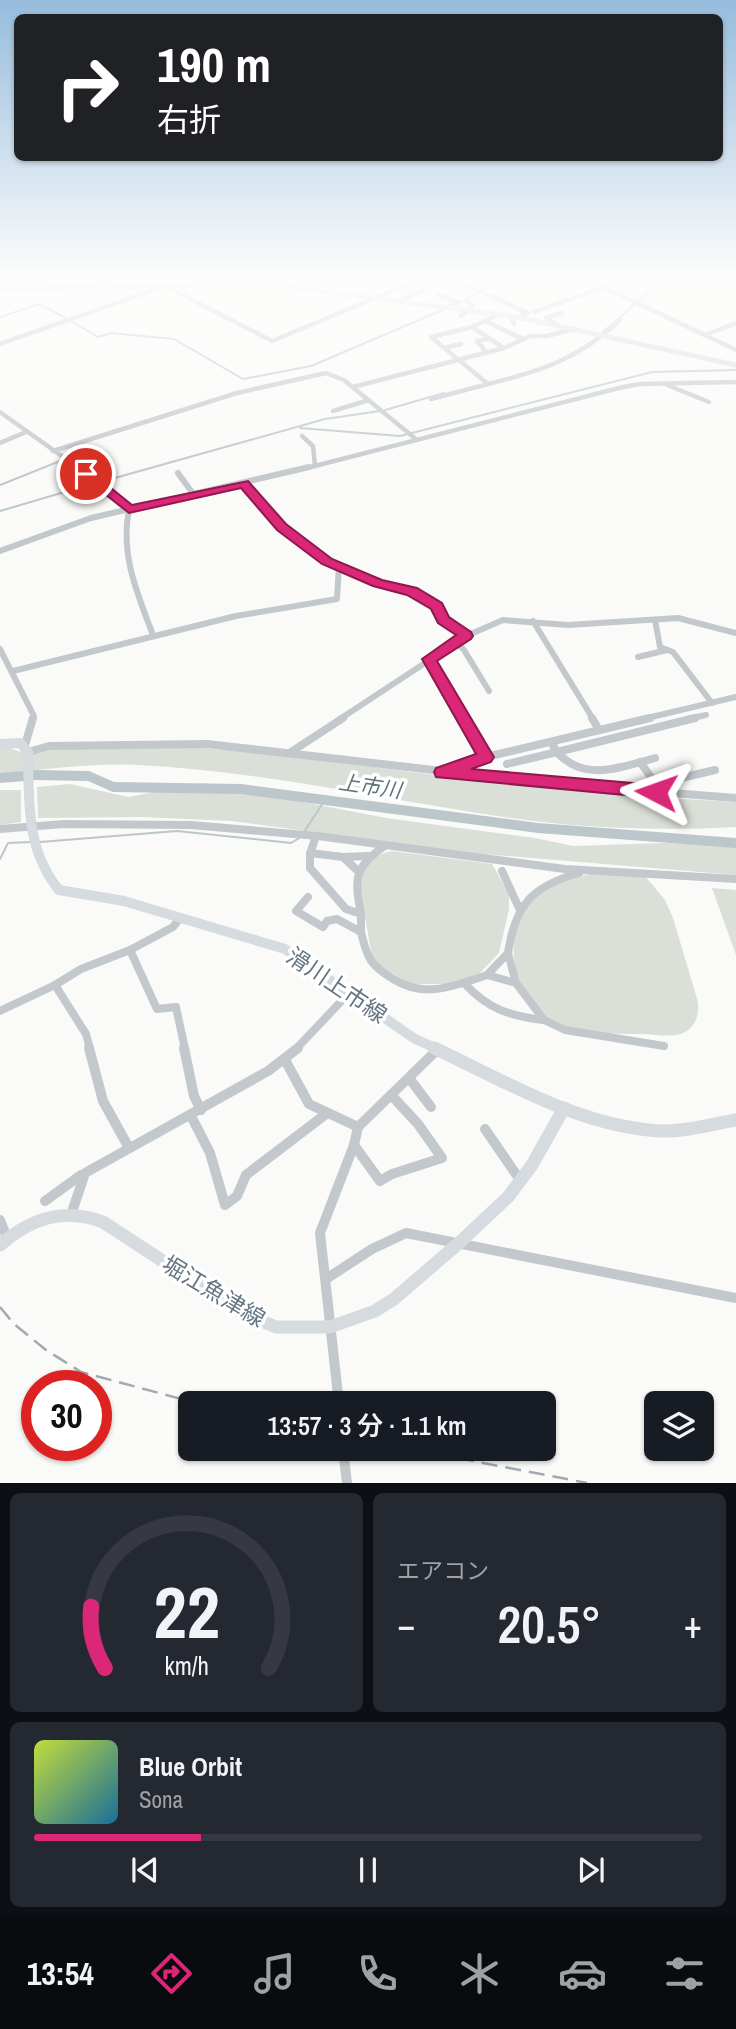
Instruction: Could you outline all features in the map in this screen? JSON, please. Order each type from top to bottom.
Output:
[{"type":"main road","points":[[653,346],[736,365]]},
{"type":"main road","points":[[0,744],[19,742],[26,748]]},
{"type":"main road","name":"滑川上市線","points":[[26,748],[30,825],[35,851],[52,883],[60,890],[124,901],[285,949],[415,1039],[564,1108],[610,1124],[663,1131],[736,1120]]},
{"type":"main road","name":"堀江魚津線","points":[[72,1212],[86,1214],[103,1222],[244,1314],[276,1327],[330,1327],[375,1311],[394,1299],[459,1243],[508,1197],[564,1108]]},
{"type":"main road","points":[[3,1242],[28,1225],[72,1212]]},
{"type":"street","points":[[481,346],[486,352]]},
{"type":"street","points":[[353,387],[508,346]]},
{"type":"street","points":[[431,399],[565,362],[590,346]]},
{"type":"street","points":[[447,347],[488,384]]},
{"type":"street","points":[[53,451],[139,422],[286,380],[326,373],[344,380],[417,440]]},
{"type":"street","points":[[0,551],[91,518],[243,484],[623,387],[664,383],[736,382]]},
{"type":"street","points":[[664,383],[709,402]]},
{"type":"street","points":[[333,411],[369,400]]},
{"type":"street","points":[[0,412],[102,484],[129,509]]},
{"type":"street","points":[[0,443],[26,432]]},
{"type":"street","points":[[302,436],[313,446],[315,466]]},
{"type":"street","points":[[178,473],[194,495]]},
{"type":"street","points":[[243,484],[282,527],[327,562],[378,583],[412,591],[437,606],[443,620],[466,636]]},
{"type":"street","points":[[129,509],[124,536],[125,551],[153,635]]},
{"type":"street","points":[[13,671],[236,616],[337,599],[339,565]]},
{"type":"street","points":[[291,752],[456,642],[503,620],[568,625],[689,620],[736,633]]},
{"type":"street","points":[[655,620],[660,647],[673,652],[712,703]]},
{"type":"street","points":[[533,621],[599,730]]},
{"type":"street","points":[[456,642],[464,649],[489,691]]},
{"type":"street","points":[[0,649],[34,716],[26,748],[207,744],[442,772],[736,798]]},
{"type":"street","points":[[638,657],[667,650]]},
{"type":"street","points":[[429,659],[486,757]]},
{"type":"street","points":[[442,772],[486,757],[736,697]]},
{"type":"street","points":[[507,764],[706,715]]},
{"type":"street","points":[[551,741],[564,764],[588,772],[655,758]]},
{"type":"street","points":[[640,762],[656,784],[715,770]]},
{"type":"street","points":[[0,829],[30,825],[155,823],[239,826],[588,871],[736,879]]},
{"type":"street","points":[[316,836],[310,853],[310,868],[346,909],[361,914]]},
{"type":"street","points":[[386,845],[368,856],[355,880],[361,932],[373,967],[407,988],[433,990],[465,984],[487,975],[508,953]]},
{"type":"street","points":[[310,853],[343,858],[368,856]]},
{"type":"street","points":[[343,858],[358,871]]},
{"type":"street","points":[[502,871],[519,908]]},
{"type":"street","points":[[544,1020],[516,983],[508,953],[511,928],[519,908],[552,882],[588,871]]},
{"type":"street","points":[[308,897],[296,911],[323,927],[327,921],[337,919],[361,932]]},
{"type":"street","points":[[0,1011],[55,985],[81,969],[130,950],[173,927],[180,918]]},
{"type":"street","points":[[130,950],[157,1009],[176,1007],[185,1041],[196,1113],[211,1153],[225,1205],[237,1196],[246,1175],[326,1114]]},
{"type":"street","points":[[487,975],[516,983]]},
{"type":"street","points":[[465,984],[491,1009],[505,1015],[544,1020],[565,1030],[664,1046]]},
{"type":"street","points":[[55,985],[86,1034],[103,1101],[129,1148]]},
{"type":"street","points":[[45,1202],[85,1173],[196,1113],[285,1060],[349,993]]},
{"type":"street","points":[[337,1391],[320,1233],[354,1145],[358,1127],[393,1097],[438,1050]]},
{"type":"street","points":[[285,1060],[309,1104],[358,1127]]},
{"type":"street","points":[[409,1078],[431,1107]]},
{"type":"street","points":[[354,1145],[380,1181],[392,1174],[442,1158],[418,1124],[393,1097]]},
{"type":"street","points":[[485,1129],[521,1180]]},
{"type":"street","points":[[72,1212],[85,1173]]},
{"type":"street","points":[[0,1220],[3,1242]]},
{"type":"street","points":[[326,1279],[372,1249],[406,1233],[736,1298]]},
{"type":"street","points":[[344,1461],[347,1483]]},
{"type":"shaded area","points":[[8,747],[20,752],[31,752],[54,748],[188,747],[266,753],[474,780],[648,797],[736,802],[736,827],[649,829],[561,824],[458,810],[275,779],[183,768],[103,765],[0,775],[0,749]]},
{"type":"shaded area","points":[[204,783],[386,818],[535,838],[573,846],[665,843],[736,846],[736,875],[483,854],[231,821],[142,817],[38,818],[37,787],[70,784],[128,797]]},
{"type":"shaded area","points":[[0,790],[21,790],[21,822],[0,825]]},
{"type":"shaded area","points":[[392,851],[492,864],[509,894],[509,909],[499,953],[480,973],[454,984],[410,984],[373,962],[360,877],[370,861]]},
{"type":"shaded area","points":[[590,874],[645,876],[665,900],[698,1002],[696,1020],[687,1030],[668,1036],[576,1029],[545,1017],[528,996],[521,984],[514,957],[513,944],[519,919],[543,892],[565,881]]},
{"type":"shaded area","points":[[712,888],[736,890],[736,955]]},
{"type":"waterway","points":[[186,346],[243,379],[311,366],[358,346]]},
{"type":"waterway","points":[[300,428],[400,436],[652,372],[736,370]]},
{"type":"waterway","points":[[385,410],[444,393]]},
{"type":"waterway","points":[[104,481],[325,419],[380,411]]},
{"type":"waterway","points":[[0,485],[60,461],[92,483]]},
{"type":"waterway","points":[[0,511],[95,483]]},
{"type":"waterway","name":"上市川","points":[[0,778],[37,775],[89,776],[113,787],[241,789],[538,828],[736,843]]},
{"type":"waterway","points":[[304,832],[325,800]]},
{"type":"waterway","points":[[40,842],[177,831],[291,843],[301,837]]},
{"type":"waterway","points":[[0,859],[8,843],[31,842]]},
{"type":"railway","points":[[0,1307],[14,1324],[46,1350],[81,1372],[178,1398]]},
{"type":"railway","points":[[473,1461],[587,1483]]},
{"type":"route","points":[[86,474],[102,484],[129,509],[243,484],[282,527],[327,562],[378,583],[412,591],[437,606],[443,620],[466,636],[429,659],[486,757],[442,772],[656,792]]}]
